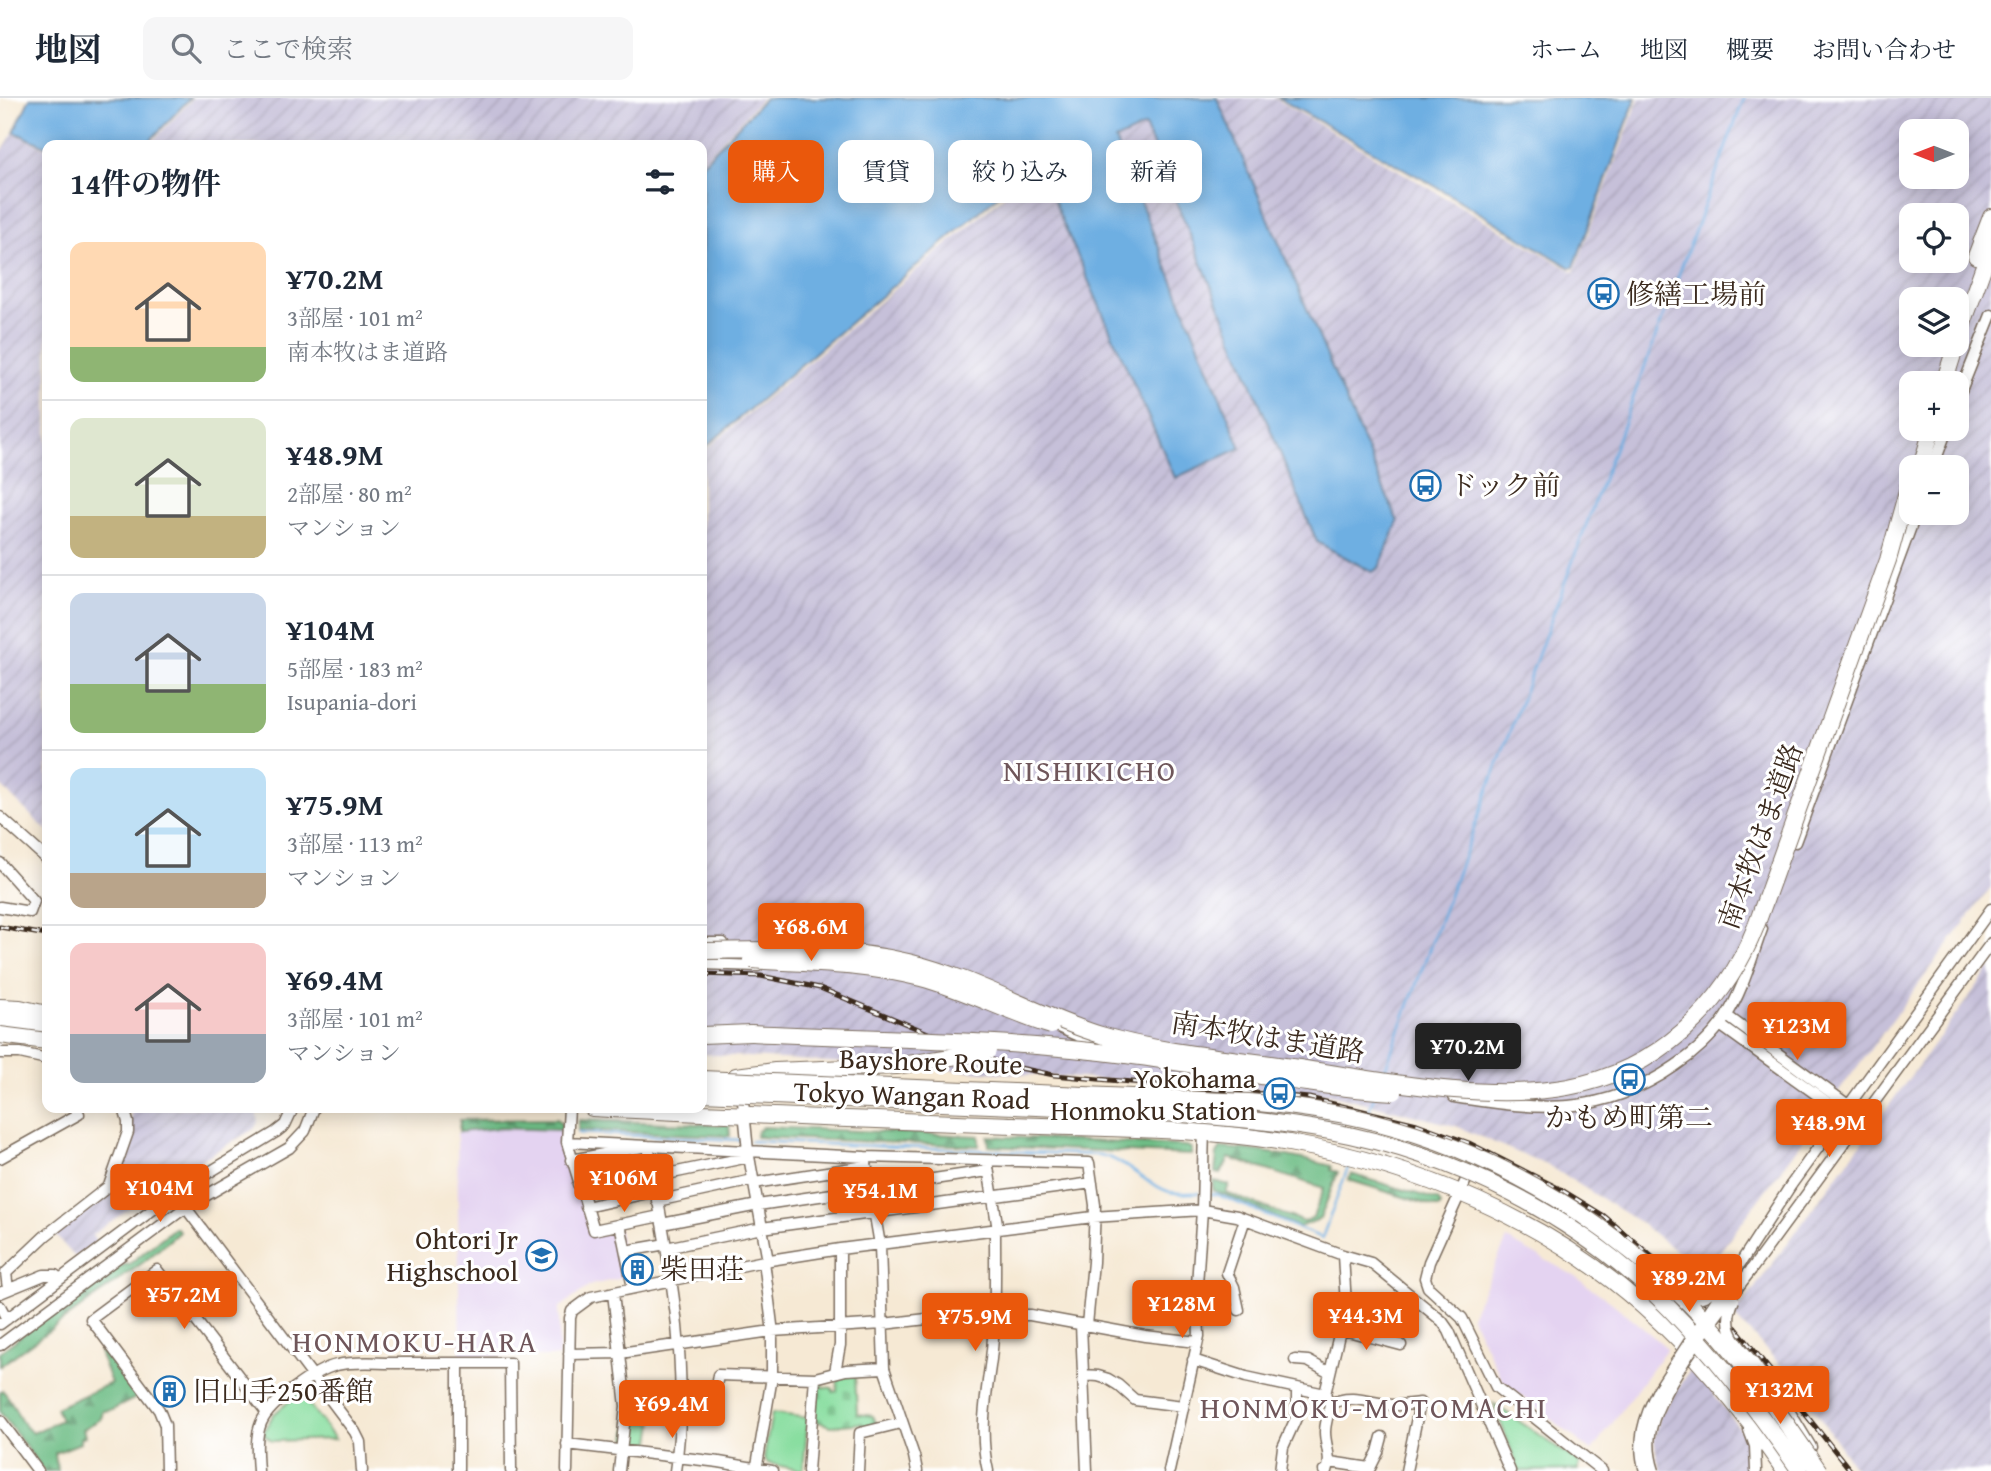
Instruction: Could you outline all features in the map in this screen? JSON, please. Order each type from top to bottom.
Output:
[{"type":"highway","points":[[1965,287],[1991,217]]},
{"type":"highway","points":[[1969,308],[1991,246]]},
{"type":"highway","name":"南本牧はま道路","points":[[707,953],[816,951],[904,961],[972,981],[1055,1018],[1102,1035],[1153,1046],[1432,1086],[1487,1091],[1539,1091],[1580,1084],[1620,1071],[1657,1052],[1681,1034],[1703,1013],[1737,968],[1749,943],[1888,559],[1899,520]]},
{"type":"highway","name":"南本牧はま道路","points":[[707,953],[881,970],[940,984],[1045,1024],[1107,1042],[1376,1083],[1487,1094],[1567,1091],[1621,1075],[1647,1062],[1683,1037],[1727,989],[1740,969],[1759,928],[1903,525]]},
{"type":"highway","points":[[0,1005],[42,1013]]},
{"type":"highway","points":[[0,1019],[42,1024]]},
{"type":"highway","points":[[707,1035],[751,1033],[1033,1046],[1127,1055],[1359,1089],[1487,1094]]},
{"type":"highway","points":[[0,1034],[42,1042]]},
{"type":"highway","points":[[707,1081],[775,1071],[896,1066],[981,1052],[1020,1049],[1107,1051],[1244,1060]]},
{"type":"highway","name":"Tokyo Wangan Road","points":[[707,1081],[742,1086],[1204,1105],[1294,1116],[1409,1147],[1525,1195],[1576,1222],[1627,1257],[1704,1323],[1742,1362],[1826,1471]]},
{"type":"highway","name":"Bayshore Route","points":[[707,1081],[1249,1101],[1374,1121],[1450,1146],[1491,1163],[1569,1205],[1646,1262],[1725,1343],[1819,1471]]},
{"type":"highway","name":"Bayshore Route","points":[[707,1093],[1199,1115],[1332,1131],[1407,1151],[1474,1176],[1523,1199],[1597,1247],[1633,1276],[1666,1306],[1729,1375],[1800,1471]]},
{"type":"highway","name":"Tokyo Wangan Road","points":[[686,1113],[1203,1132],[1287,1142],[1365,1159],[1460,1195],[1546,1237],[1609,1279],[1673,1334],[1719,1385],[1785,1471]]},
{"type":"street","points":[[1969,371],[1991,315]]},
{"type":"street","points":[[707,943],[872,951],[924,962],[1092,1042],[1531,1107],[1585,1105],[1636,1090],[1683,1060],[1724,1020],[1745,975],[1912,525]]},
{"type":"street","points":[[0,817],[42,855]]},
{"type":"street","points":[[0,863],[34,901],[30,912],[0,906]]},
{"type":"street","points":[[1644,1471],[1641,1456],[1642,1431],[1650,1405],[1667,1374],[1791,1185],[1991,909]]},
{"type":"street","points":[[1654,1471],[1649,1444],[1650,1433],[1658,1407],[1674,1379],[1718,1313],[1991,943]]},
{"type":"street","points":[[707,964],[943,973]]},
{"type":"street","points":[[1724,1020],[1861,1121]]},
{"type":"street","points":[[0,1053],[42,1058]]},
{"type":"street","points":[[742,1086],[743,1116],[762,1228],[772,1331],[772,1377],[757,1469]]},
{"type":"street","points":[[1169,1471],[1197,1342],[1204,1105]]},
{"type":"street","points":[[0,1158],[78,1113]]},
{"type":"street","points":[[60,1279],[55,1275],[44,1275],[4,1291],[6,1273],[45,1236],[109,1186],[128,1132],[125,1113]]},
{"type":"street","points":[[0,1306],[4,1322],[175,1193],[266,1139],[285,1125],[291,1113]]},
{"type":"street","points":[[2,1339],[186,1207],[289,1147],[305,1131],[312,1113]]},
{"type":"street","points":[[569,1113],[566,1142],[593,1230],[871,1189],[988,1166]]},
{"type":"street","points":[[566,1142],[988,1166],[1089,1163],[1095,1206],[1093,1262],[1084,1325],[1087,1471]]},
{"type":"street","points":[[571,1160],[648,1146]]},
{"type":"street","points":[[648,1146],[666,1246],[679,1344],[680,1393],[675,1471]]},
{"type":"street","points":[[578,1184],[653,1173],[749,1154]]},
{"type":"street","points":[[586,1206],[753,1182],[866,1161]]},
{"type":"street","points":[[866,1161],[880,1245],[884,1368],[914,1456],[916,1471]]},
{"type":"street","points":[[988,1166],[996,1230],[991,1358],[984,1403],[988,1471]]},
{"type":"street","points":[[1469,1171],[1429,1262],[1425,1281],[1469,1328],[1496,1387],[1602,1471]]},
{"type":"street","points":[[626,1251],[875,1211],[1092,1183]]},
{"type":"street","points":[[175,1193],[358,1436],[362,1471]]},
{"type":"street","points":[[567,1471],[572,1311],[592,1297],[766,1261],[1093,1217],[1202,1199],[1245,1219],[1343,1255],[1364,1260],[1377,1267],[1442,1321],[1458,1350],[1510,1471]]},
{"type":"street","points":[[1239,1310],[1234,1287],[1227,1273],[1245,1219]]},
{"type":"street","points":[[1576,1222],[1612,1241],[1680,1293],[1691,1298],[1709,1294],[1741,1260]]},
{"type":"street","points":[[620,1224],[633,1288]]},
{"type":"street","points":[[835,1372],[840,1345],[840,1250]]},
{"type":"street","points":[[1343,1255],[1346,1305],[1330,1373],[1325,1427],[1327,1466],[1370,1469],[1382,1437]]},
{"type":"street","points":[[166,1471],[165,1425],[159,1410],[91,1319],[156,1270],[267,1413]]},
{"type":"street","points":[[1751,1270],[1731,1306],[1728,1320],[1731,1332],[1791,1414],[1826,1471]]},
{"type":"street","points":[[613,1293],[626,1406],[619,1471]]},
{"type":"street","points":[[569,1354],[620,1353],[772,1331],[840,1328],[962,1315],[1030,1315],[1146,1336],[1197,1342]]},
{"type":"street","points":[[1340,1329],[1401,1345]]},
{"type":"street","points":[[1193,1360],[1328,1399],[1366,1398],[1392,1405],[1420,1403],[1406,1471]]},
{"type":"street","points":[[1295,1360],[1308,1361],[1330,1373]]},
{"type":"street","points":[[458,1363],[458,1471]]},
{"type":"street","points":[[258,1471],[259,1430],[267,1413],[313,1377],[341,1364],[510,1363],[511,1471]]},
{"type":"street","points":[[680,1393],[715,1392],[719,1376],[815,1378],[835,1372],[884,1368]]},
{"type":"street","points":[[1084,1376],[1108,1379],[1135,1400],[1183,1406]]},
{"type":"street","points":[[808,1471],[815,1378]]},
{"type":"street","points":[[1719,1385],[1752,1436],[1757,1455],[1756,1471]]},
{"type":"street","points":[[1280,1471],[1283,1447],[1297,1416],[1297,1388]]},
{"type":"street","points":[[0,1420],[38,1471]]},
{"type":"street","points":[[858,1471],[859,1433],[901,1423]]},
{"type":"street","points":[[567,1444],[677,1456],[718,1466],[772,1471]]},
{"type":"shaded area","points":[[193,98],[762,98],[707,157],[707,140],[154,140]]},
{"type":"shaded area","points":[[1218,98],[1274,98],[1574,272],[1639,98],[1991,98],[1991,887],[1704,1273],[1639,1222],[1551,1167],[1456,1126],[1330,1094],[707,1054],[707,449],[996,203],[1092,203],[1092,153],[1106,148],[1106,203],[1202,203],[1202,140],[1115,139],[1145,126],[1150,137],[1221,108]]},
{"type":"shaded area","points":[[13,133],[42,147],[42,826],[0,785],[0,154]]},
{"type":"shaded area","points":[[1991,967],[1991,1471],[1857,1471],[1789,1374],[1734,1316]]},
{"type":"shaded area","points":[[131,1113],[257,1113],[258,1122],[254,1129],[177,1174],[92,1235],[96,1242],[75,1257],[54,1234],[104,1196],[131,1135]]},
{"type":"shaded area","name":"Ohtori Jr Highschool","points":[[510,1126],[563,1131],[592,1233],[618,1228],[627,1277],[591,1285],[559,1308],[559,1357],[460,1356],[457,1133]]},
{"type":"shaded area","points":[[1507,1239],[1573,1275],[1667,1348],[1592,1451],[1503,1382],[1471,1316]]},
{"type":"shaded area","points":[[1693,1366],[1746,1437],[1753,1460],[1750,1471],[1662,1471],[1654,1440],[1660,1415]]},
{"type":"green space","points":[[557,1119],[562,1130],[498,1128],[459,1132],[460,1120]]},
{"type":"green space","points":[[579,1120],[729,1125],[730,1136],[578,1130]]},
{"type":"green space","points":[[762,1127],[979,1136],[979,1146],[756,1137]]},
{"type":"green space","points":[[988,1136],[1187,1146],[1192,1149],[1191,1155],[989,1146]]},
{"type":"green space","points":[[1221,1148],[1277,1154],[1332,1166],[1331,1170],[1338,1172],[1320,1219],[1299,1227],[1213,1190],[1214,1181],[1229,1185],[1226,1193],[1304,1222],[1313,1217],[1324,1188],[1229,1158],[1221,1174],[1215,1173],[1217,1154]]},
{"type":"green space","points":[[1351,1174],[1438,1200],[1441,1205],[1439,1208],[1349,1180]]},
{"type":"green space","points":[[174,1228],[179,1232],[145,1261],[0,1366],[0,1352],[105,1273],[128,1265]]},
{"type":"green space","points":[[99,1352],[112,1354],[142,1395],[112,1410],[103,1411],[101,1419],[83,1429],[85,1436],[80,1438],[80,1443],[55,1453],[57,1471],[44,1471],[0,1412],[0,1392],[2,1390],[7,1395],[23,1424],[33,1433],[61,1420],[56,1408],[111,1383]]},
{"type":"green space","points":[[855,1373],[857,1414],[873,1416],[877,1425],[863,1429],[862,1423],[831,1426],[815,1421],[818,1381],[823,1381],[822,1387],[832,1388],[833,1392],[837,1391],[838,1374]]},
{"type":"green space","points":[[300,1392],[335,1439],[272,1441],[263,1434],[273,1415]]},
{"type":"green space","points":[[1494,1404],[1580,1463],[1578,1470],[1519,1471]]},
{"type":"green space","points":[[772,1413],[808,1418],[803,1471],[767,1463],[764,1457]]},
{"type":"green space","points":[[628,1420],[654,1423],[650,1446],[626,1443]]},
{"type":"water","points":[[30,98],[190,98],[151,140],[42,140],[42,145],[14,132]]},
{"type":"water","points":[[765,98],[1217,98],[1398,522],[1379,568],[1372,572],[1317,542],[1177,203],[1202,203],[1202,140],[1151,140],[1145,126],[1115,140],[1106,140],[1106,203],[1141,203],[1241,448],[1175,478],[1056,203],[1092,203],[1092,140],[948,140],[948,203],[990,203],[707,446],[707,159]]},
{"type":"water","points":[[1278,98],[1636,98],[1574,267],[1571,268],[1440,189]]},
{"type":"waterway","points":[[1382,1077],[1744,98]]},
{"type":"waterway","points":[[1368,1113],[1374,1096]]},
{"type":"waterway","points":[[578,1133],[743,1140]]},
{"type":"waterway","points":[[750,1141],[1100,1155],[1118,1162],[1170,1192],[1198,1193]]},
{"type":"waterway","points":[[1205,1194],[1216,1194],[1322,1238],[1350,1162]]},
{"type":"railway","points":[[0,927],[42,934]]},
{"type":"railway","points":[[707,974],[761,976],[820,988],[1005,1065],[1054,1075],[1309,1098],[1417,1124],[1469,1143],[1560,1189],[1604,1216],[1736,1328],[1851,1471]]},
{"type":"place","name":"修繕工場前","points":[[1603,294]]},
{"type":"place","name":"ドック前","points":[[1426,485]]},
{"type":"place","name":"かもめ町第二","points":[[1629,1080]]},
{"type":"place","name":"Yokohama Honmoku Station","points":[[1279,1094]]},
{"type":"place","name":"Ohtori Jr Highschool","points":[[541,1255]]},
{"type":"place","name":"柴田荘","points":[[637,1269]]},
{"type":"place","name":"旧山手250番館","points":[[170,1391]]},
{"type":"district","name":"NISHIKICHO","points":[[1090,771]]},
{"type":"district","name":"HONMOKU-HARA","points":[[415,1342]]},
{"type":"district","name":"HONMOKU-MOTOMACHI","points":[[1374,1408]]}]
